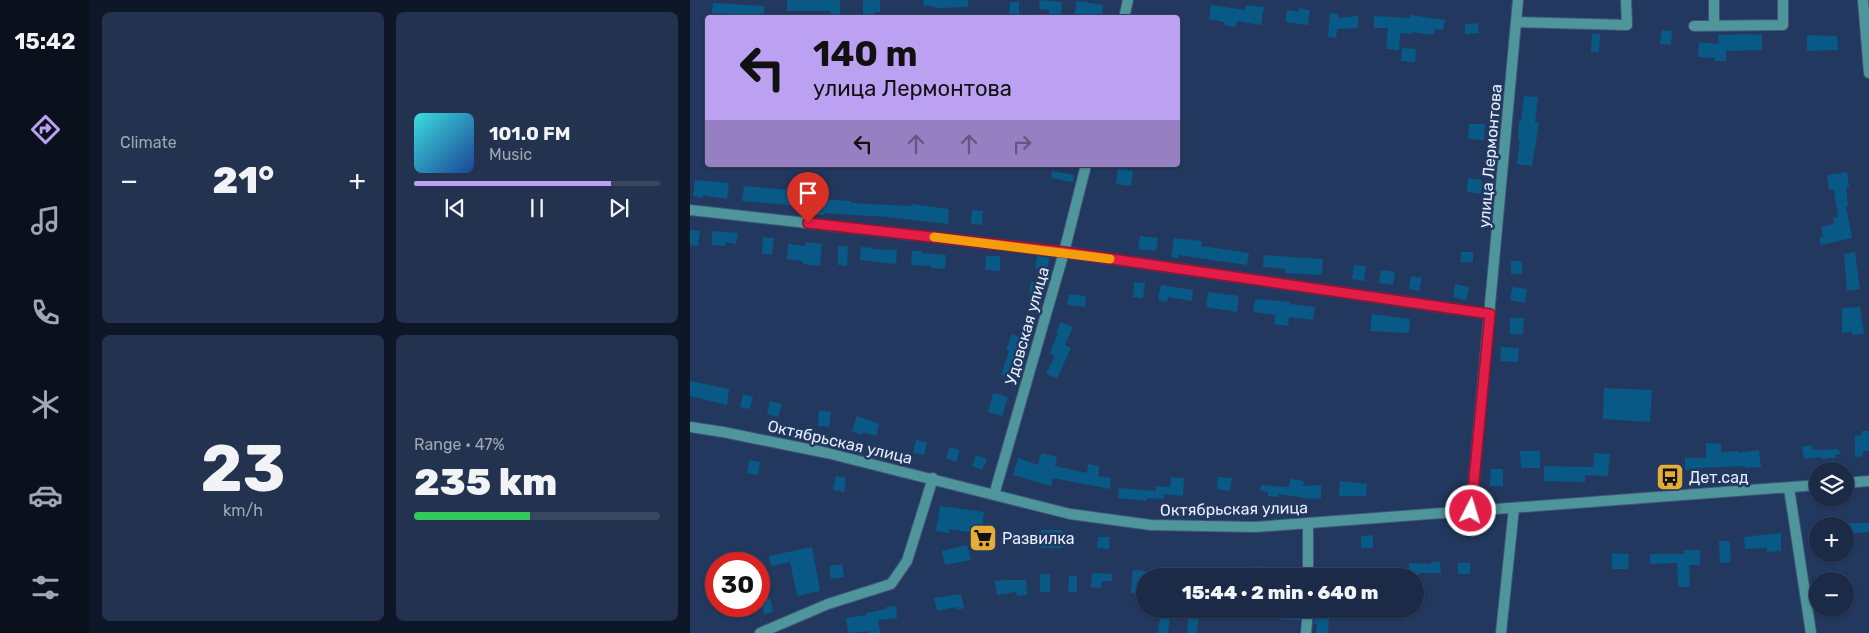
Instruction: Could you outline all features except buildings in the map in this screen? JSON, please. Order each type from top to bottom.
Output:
[{"type":"street","points":[[1125,15],[1128,0]]},
{"type":"street","name":"улица Лермонтова","points":[[1471,511],[1518,0]]},
{"type":"street","points":[[1516,22],[1627,24],[1626,0]]},
{"type":"street","points":[[1714,0],[1714,26]]},
{"type":"street","points":[[1694,26],[1783,25],[1783,0]]},
{"type":"street","points":[[1863,0],[1869,73]]},
{"type":"street","name":"Удовская улица","points":[[994,495],[1064,252],[1085,167]]},
{"type":"street","points":[[690,210],[1064,252],[1490,314]]},
{"type":"street","name":"Октябрьская улица","points":[[690,427],[827,453],[933,478],[1070,514],[1151,525],[1255,527],[1308,524],[1809,486]]},
{"type":"street","points":[[760,633],[828,604],[891,584],[907,561],[933,478]]},
{"type":"street","points":[[1854,482],[1869,481]]},
{"type":"street","points":[[1789,488],[1811,633]]},
{"type":"street","points":[[1501,633],[1514,508]]},
{"type":"street","points":[[1308,524],[1308,568]]},
{"type":"street","points":[[1306,633],[1307,618]]},
{"type":"slow traffic","points":[[934,237],[1110,259]]},
{"type":"place","name":"Дет.сад","points":[[1670,477]]},
{"type":"place","name":"Развилка","points":[[983,538]]},
{"type":"route","points":[[808,223],[1064,252],[1490,314],[1471,511]]}]
